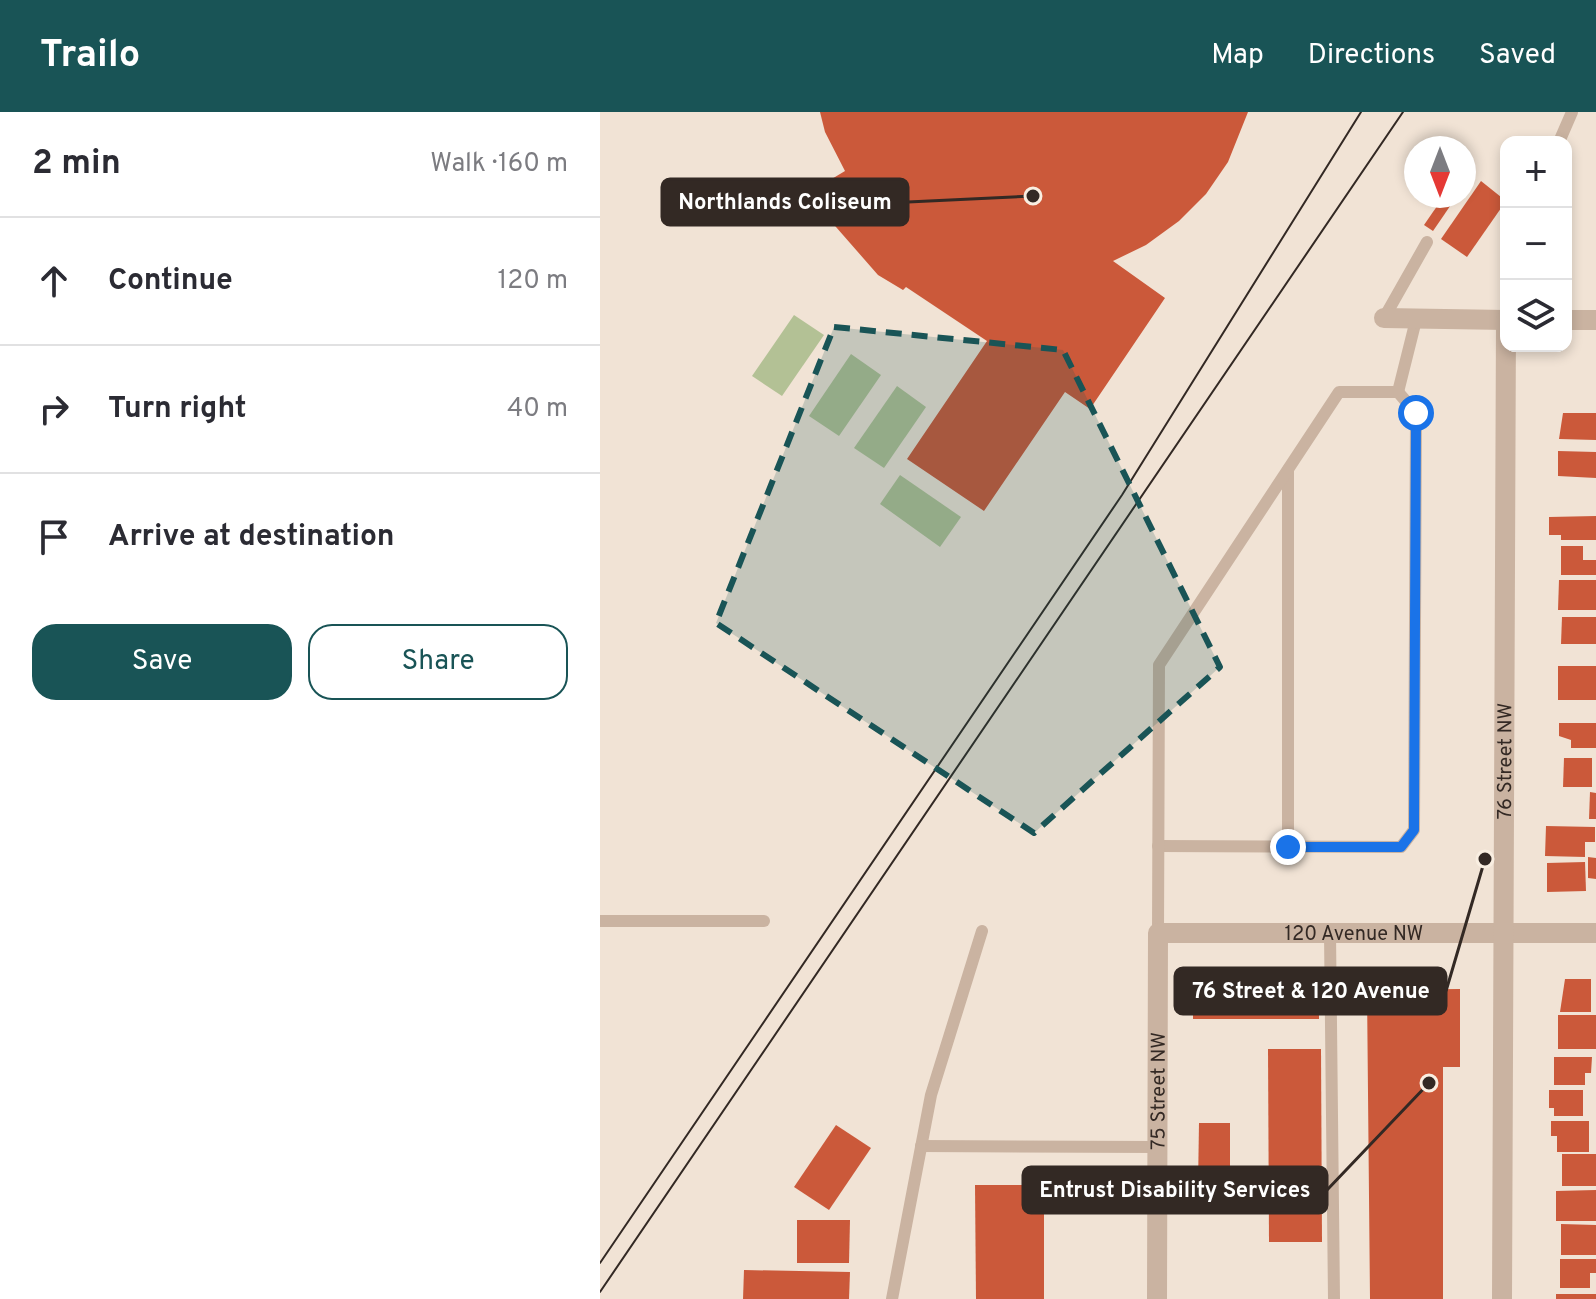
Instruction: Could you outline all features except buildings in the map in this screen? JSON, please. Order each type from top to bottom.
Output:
[{"type":"street","points":[[1384,318],[1500,320]]},
{"type":"street","points":[[1572,320],[1596,320]]},
{"type":"street","name":"76 Street NW","points":[[1502,1299],[1506,352]]},
{"type":"street","name":"120 Avenue NW","points":[[1158,933],[1596,933]]},
{"type":"street","name":"75 Street NW","points":[[1157,1299],[1158,933]]},
{"type":"lane","points":[[1562,136],[1572,112]]},
{"type":"lane","points":[[1384,318],[1427,242]]},
{"type":"lane","points":[[1398,392],[1416,320]]},
{"type":"lane","points":[[1158,846],[1401,847],[1414,830],[1416,413],[1398,392],[1339,392],[1159,665],[1158,846],[1158,933]]},
{"type":"lane","points":[[1288,469],[1288,847]]},
{"type":"lane","points":[[600,921],[764,921]]},
{"type":"lane","points":[[892,1299],[931,1095],[982,931]]},
{"type":"lane","points":[[1330,933],[1334,1299]]},
{"type":"lane","points":[[921,1146],[1158,1147]]},
{"type":"highlighted area","points":[[834,327],[1063,350],[1220,667],[1034,833],[716,623]]},
{"type":"green space","points":[[794,315],[824,335],[782,396],[752,376]]},
{"type":"green space","points":[[851,354],[881,375],[839,436],[809,416]]},
{"type":"green space","points":[[897,386],[926,407],[884,468],[854,448]]},
{"type":"green space","points":[[900,475],[961,517],[940,547],[880,504]]},
{"type":"tram line","points":[[600,1263],[1122,495],[1361,112]]},
{"type":"tram line","points":[[600,1292],[1403,112]]},
{"type":"place","name":"Northlands Coliseum","points":[[1033,196]]},
{"type":"place","name":"76 Street & 120 Avenue","points":[[1485,859]]},
{"type":"place","name":"Entrust Disability Services","points":[[1429,1083]]},
{"type":"route","points":[[1288,847],[1401,847],[1414,830],[1416,413]]}]
